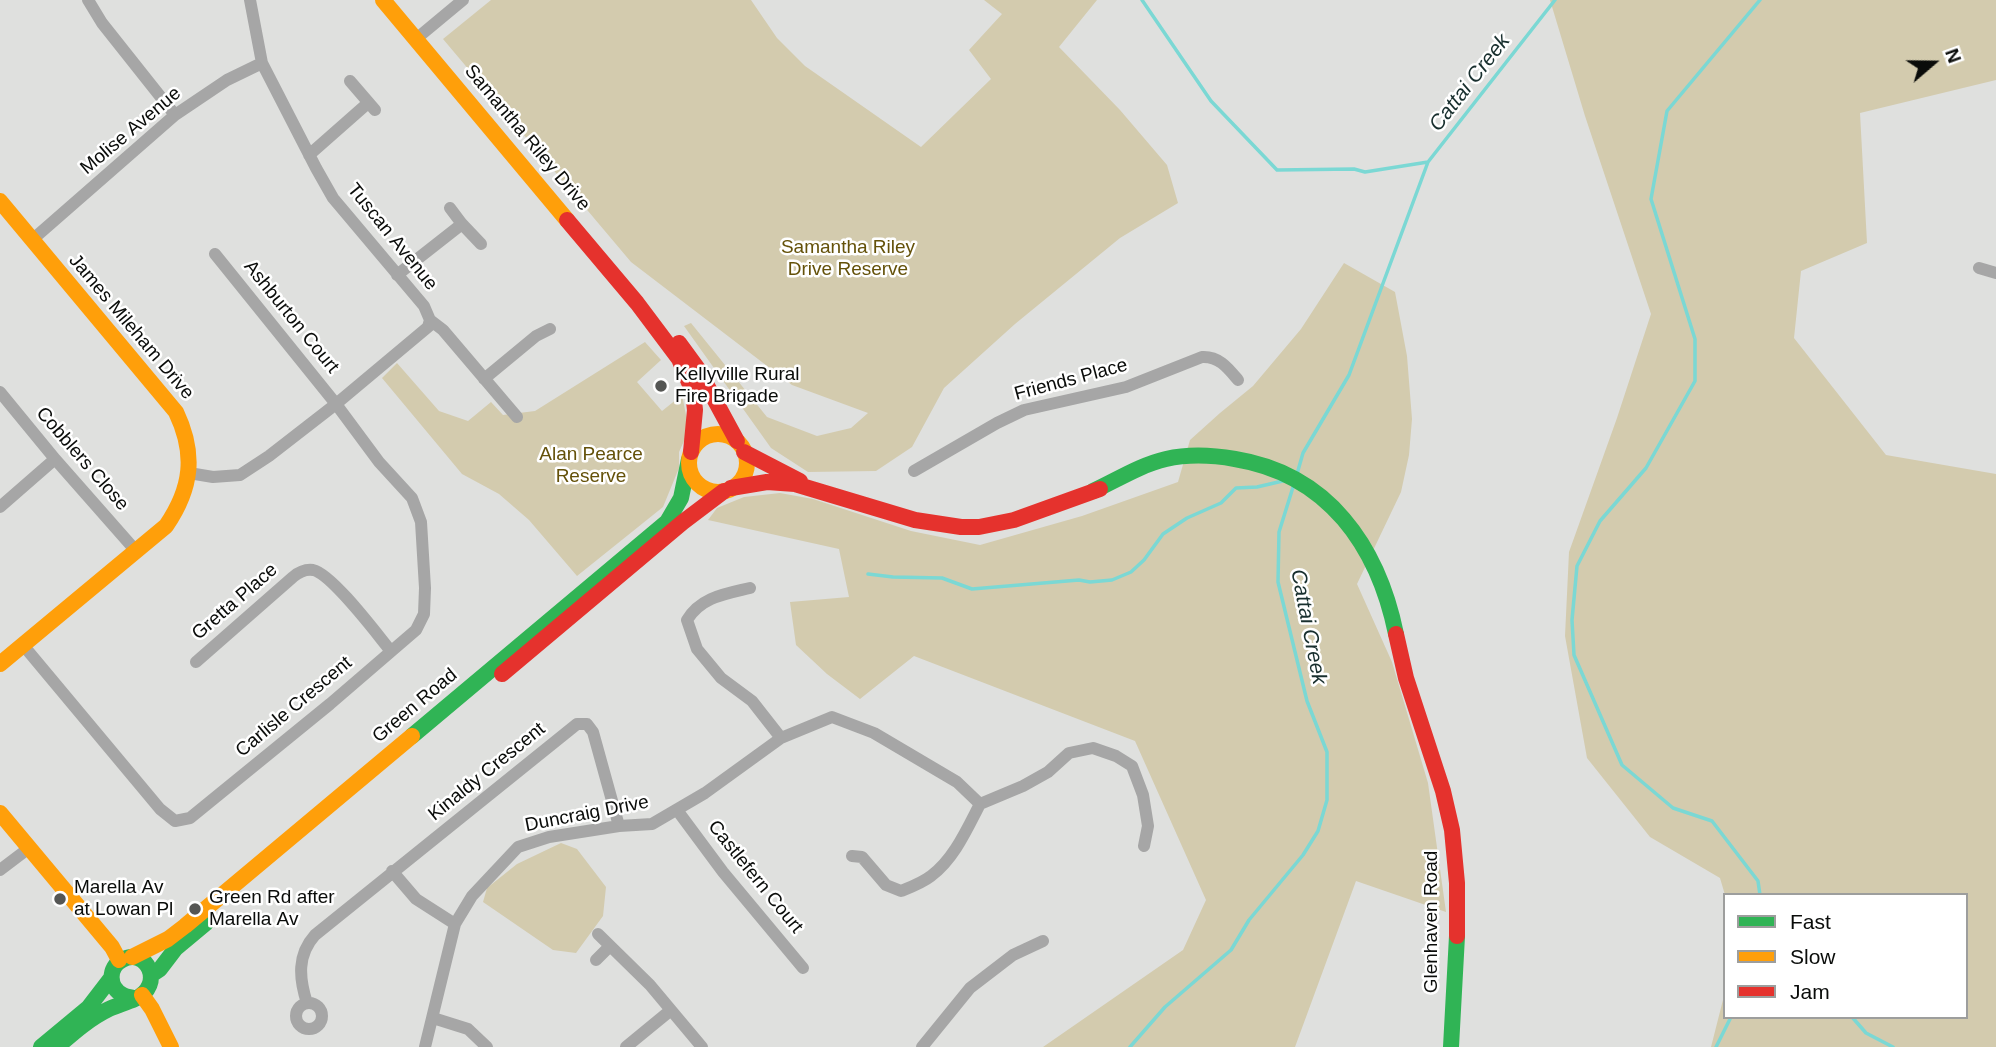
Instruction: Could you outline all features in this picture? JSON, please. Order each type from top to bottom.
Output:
[{"type":"main road","name":"Samantha Riley Drive","points":[[383,0],[637,303],[679,359],[693,392],[695,410],[690,456]]},
{"type":"main road","name":"James Mileham Drive","points":[[0,201],[176,412],[187,438],[188,473],[186,488],[172,518],[159,533],[0,664]]},
{"type":"main road","name":"Samantha Riley Drive","points":[[637,303],[660,321],[690,356],[741,447]]},
{"type":"main road","points":[[712,434],[724,435],[741,447],[747,462],[745,473],[739,482],[728,490],[714,492],[698,484],[689,468],[690,456],[701,439],[712,434]]},
{"type":"main road","name":"Glenhaven Road","points":[[741,447],[814,489]]},
{"type":"main road","name":"Glenhaven Road","points":[[728,490],[766,482],[781,482],[938,525],[984,526],[1006,522],[1093,491],[1154,462],[1205,455],[1240,464],[1272,467],[1312,496],[1350,541],[1396,636],[1417,713],[1441,785],[1456,861],[1451,1047]]},
{"type":"main road","name":"Green Road","points":[[125,959],[168,939],[185,926],[667,522],[681,498],[690,456]]},
{"type":"main road","name":"Green Road","points":[[152,975],[176,948],[202,926],[683,522],[728,490]]},
{"type":"main road","points":[[0,814],[125,959]]},
{"type":"main road","points":[[41,1047],[88,1008],[111,978],[113,969],[125,959],[140,959],[146,963],[152,975],[150,986],[138,997],[95,1017],[57,1047]]},
{"type":"main road","points":[[111,978],[114,989],[119,994],[138,997],[152,1009],[171,1047]]},
{"type":"street","points":[[88,0],[102,23],[174,115]]},
{"type":"street","name":"Tuscan Avenue","points":[[188,473],[213,477],[240,475],[336,404],[428,327],[430,320],[424,306],[333,198],[262,63],[250,0]]},
{"type":"street","points":[[416,39],[463,0]]},
{"type":"street","name":"Molise Avenue","points":[[32,240],[174,115],[227,80],[262,63]]},
{"type":"street","points":[[309,155],[372,107],[350,81]]},
{"type":"street","points":[[450,208],[461,224],[481,244]]},
{"type":"street","points":[[397,275],[461,224]]},
{"type":"street","name":"Ashburton Court","points":[[215,254],[336,404]]},
{"type":"street","points":[[1979,268],[1996,273]]},
{"type":"street","points":[[430,320],[443,330],[517,417]]},
{"type":"street","points":[[484,379],[536,336],[550,330]]},
{"type":"street","name":"Friends Place","points":[[914,471],[1024,410],[1126,387],[1202,357],[1209,356],[1219,360],[1238,380]]},
{"type":"street","name":"Cobblers Close","points":[[0,392],[136,551]]},
{"type":"street","name":"Carlisle Crescent","points":[[23,645],[160,809],[175,821],[190,818],[416,630],[424,614],[421,523],[412,498],[379,462],[336,404]]},
{"type":"street","points":[[0,507],[55,459]]},
{"type":"street","name":"Gretta Place","points":[[195,662],[293,577],[301,571],[315,570],[334,584],[390,650]]},
{"type":"street","points":[[750,589],[712,598],[694,609],[687,620],[697,649],[721,678],[752,701],[781,738]]},
{"type":"street","name":"Duncraig Drive","points":[[425,1047],[455,924],[472,895],[518,847],[549,837],[619,826],[652,824],[705,793],[781,738],[832,717],[874,733],[957,782],[980,804]]},
{"type":"street","name":"Kinaldy Crescent","points":[[392,872],[577,724],[587,724],[593,732],[619,826]]},
{"type":"street","points":[[852,856],[862,857],[886,885],[901,891],[931,877],[941,868],[964,835],[980,804],[1048,772],[1069,753],[1093,748],[1116,756],[1132,766],[1143,795],[1148,826],[1144,846]]},
{"type":"street","name":"Castlefern Court","points":[[677,810],[723,872],[803,968]]},
{"type":"street","points":[[0,870],[29,848]]},
{"type":"street","points":[[307,1003],[301,982],[301,960],[310,940],[392,872],[416,899],[455,924]]},
{"type":"street","points":[[598,934],[650,985],[702,1047]]},
{"type":"street","points":[[922,1047],[970,988],[1013,955],[1043,941]]},
{"type":"street","points":[[596,960],[610,946]]},
{"type":"street","points":[[930,1047],[974,994],[1023,951]]},
{"type":"street","points":[[626,1047],[671,1010]]},
{"type":"street","points":[[433,1018],[468,1029],[487,1047]]},
{"type":"green space","name":"Samantha Riley Drive Reserve","points":[[491,0],[751,0],[777,38],[805,66],[921,147],[991,79],[969,50],[1002,14],[984,0],[1097,0],[1059,47],[1120,110],[1167,165],[1178,203],[1120,238],[1015,324],[944,388],[912,447],[876,471],[808,472],[771,448],[684,326],[691,323],[767,417],[817,436],[851,428],[868,413],[792,385],[631,262],[443,39]]},
{"type":"green space","points":[[1550,0],[1996,0],[1996,80],[1860,113],[1867,243],[1801,271],[1794,338],[1886,455],[1996,474],[1996,1047],[1711,1047],[1723,1000],[1723,1019],[1968,1019],[1968,893],[1724,893],[1720,878],[1650,837],[1587,758],[1565,636],[1569,552],[1651,314],[1585,116]]},
{"type":"green space","points":[[1344,263],[1395,292],[1407,356],[1412,419],[1409,455],[1401,492],[1357,584],[1392,662],[1428,783],[1446,912],[1356,881],[1295,1047],[1043,1047],[1183,950],[1206,900],[1135,741],[914,656],[860,699],[827,674],[796,645],[790,602],[849,597],[839,549],[708,520],[717,508],[744,497],[780,493],[813,499],[911,531],[980,545],[1082,516],[1178,482],[1190,440],[1253,386],[1301,329]]},
{"type":"green space","name":"Alan Pearce Reserve","points":[[645,342],[661,360],[637,382],[662,411],[682,395],[689,430],[679,452],[679,468],[663,507],[577,576],[529,520],[499,494],[462,474],[382,378],[397,363],[439,411],[468,421],[491,402],[503,415],[535,411]]},
{"type":"green space","points":[[561,843],[577,849],[606,887],[603,916],[576,953],[553,950],[483,902],[487,888],[517,864]]},
{"type":"waterway","points":[[1142,0],[1211,101],[1277,170],[1354,169],[1365,172],[1428,162]]},
{"type":"waterway","name":"Cattai Creek","points":[[1297,474],[1303,453],[1349,375],[1428,162],[1555,0]]},
{"type":"waterway","points":[[1760,0],[1667,111],[1651,199],[1695,339],[1695,381],[1646,468],[1600,521],[1577,566],[1572,620],[1574,655],[1622,765],[1673,808],[1712,821],[1758,881],[1760,893]]},
{"type":"waterway","points":[[868,574],[942,578],[972,589],[1079,580],[1112,580],[1131,572],[1144,560],[1163,534],[1187,518],[1221,503],[1236,488],[1257,487],[1287,480]]},
{"type":"waterway","name":"Cattai Creek","points":[[1130,1047],[1165,1007],[1231,950],[1249,920],[1303,855],[1318,831],[1327,800],[1327,752],[1307,701],[1278,582],[1279,532],[1294,484]]},
{"type":"waterway","points":[[1716,1047],[1730,1019]]},
{"type":"waterway","points":[[1854,1019],[1866,1033],[1893,1047]]},
{"type":"traffic: fast","points":[[1093,491],[1147,465],[1174,457],[1191,456],[1235,459],[1268,467],[1297,480],[1322,498],[1344,519],[1362,544],[1388,602],[1396,634]]},
{"type":"traffic: fast","points":[[412,736],[667,522],[681,498],[689,459]]},
{"type":"traffic: fast","points":[[151,975],[160,969],[176,948],[206,923]]},
{"type":"traffic: fast","points":[[1451,1047],[1457,936]]},
{"type":"traffic: fast","points":[[57,1047],[95,1017],[144,993],[151,977],[149,969],[145,962],[131,957],[114,967],[112,983],[118,992],[133,998]]},
{"type":"traffic: fast","points":[[41,1047],[88,1008],[111,978]]},
{"type":"traffic: slow","points":[[383,0],[567,220]]},
{"type":"traffic: slow","points":[[0,201],[176,412],[187,442],[188,457],[186,484],[175,512],[166,526],[0,664]]},
{"type":"traffic: slow","points":[[718,434],[729,436],[742,447],[747,463],[745,474],[734,487],[718,492],[707,490],[694,479],[689,463],[691,452],[702,439],[718,434]]},
{"type":"traffic: slow","points":[[132,957],[168,939],[185,926],[412,736]]},
{"type":"traffic: slow","points":[[0,813],[112,947],[119,960]]},
{"type":"traffic: slow","points":[[142,995],[171,1047]]},
{"type":"traffic: jam","points":[[567,220],[637,303],[679,359],[693,392],[695,410],[691,452]]},
{"type":"traffic: jam","points":[[679,343],[698,369],[737,441]]},
{"type":"traffic: jam","points":[[744,452],[800,481]]},
{"type":"traffic: jam","points":[[731,488],[767,482],[795,484],[915,520],[961,527],[979,527],[1014,520],[1100,489]]},
{"type":"traffic: jam","points":[[502,674],[683,522],[724,491]]},
{"type":"traffic: jam","points":[[1396,634],[1406,678],[1443,791],[1452,830],[1457,883],[1457,936]]},
{"type":"place","name":"Kellyville Rural Fire Brigade","points":[[661,386]]},
{"type":"place","name":"Marella Av at Lowan Pl","points":[[60,899]]},
{"type":"place","name":"Green Rd after Marella Av","points":[[195,909]]}]
